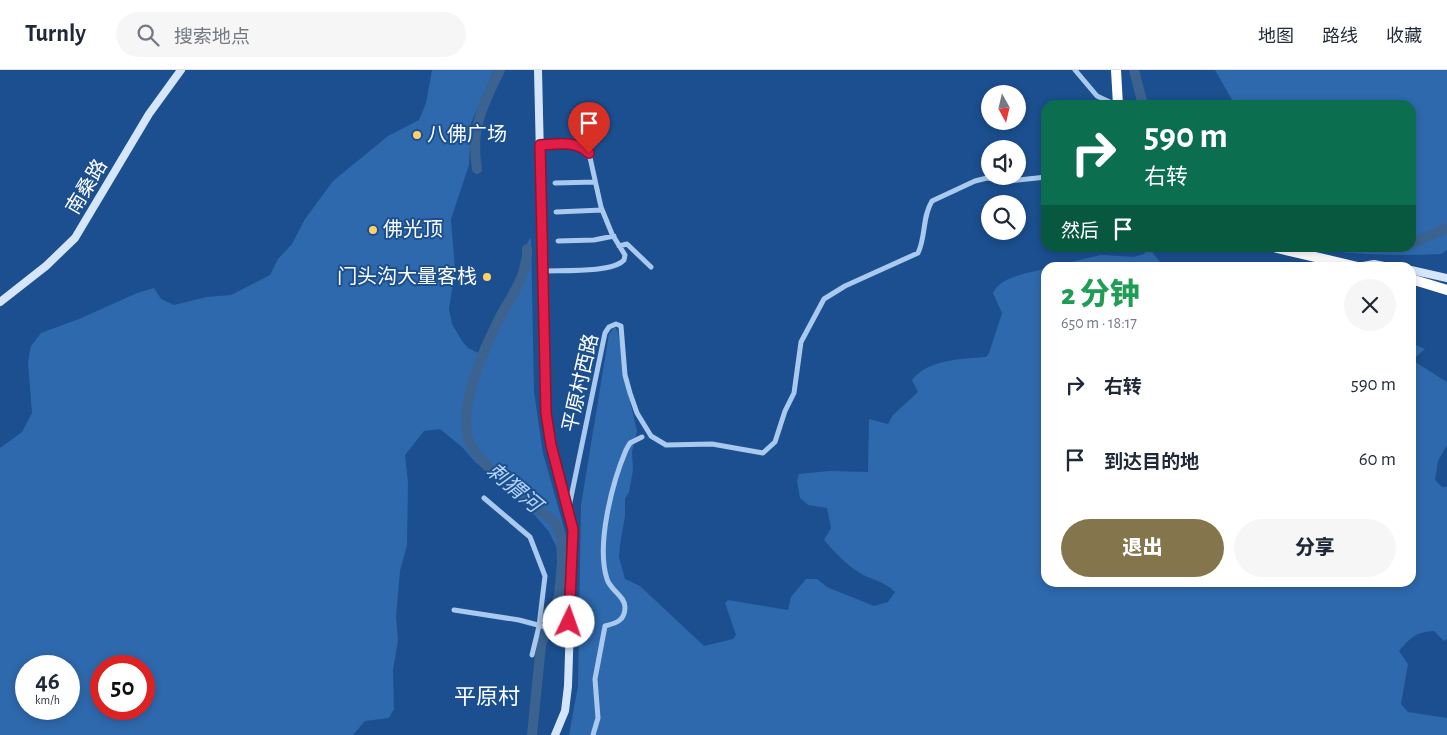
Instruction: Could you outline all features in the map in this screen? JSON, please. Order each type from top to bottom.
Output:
[{"type":"highway","points":[[1116,70],[1117,100]]},
{"type":"highway","points":[[1294,252],[1338,262]]},
{"type":"highway","points":[[1416,281],[1447,290]]},
{"type":"main road","name":"南桑路","points":[[0,301],[46,266],[75,238],[149,114],[181,70]]},
{"type":"main road","points":[[538,70],[547,427],[569,508],[574,542],[566,701],[561,722],[555,735]]},
{"type":"main road","points":[[1416,271],[1447,278]]},
{"type":"street","points":[[1075,70],[1097,96],[1106,100]]},
{"type":"street","points":[[540,145],[570,144],[583,147],[589,153],[602,210],[624,255],[624,260],[620,264],[610,268],[543,271]]},
{"type":"street","name":"平原村西路","points":[[569,508],[587,428],[592,386],[602,353],[605,333],[609,326],[616,324],[620,326],[625,375],[630,393],[636,413],[651,436],[666,445],[712,444],[763,453],[775,442],[785,411],[794,393],[801,342],[824,299],[834,291],[918,253],[922,246],[927,208],[932,201],[987,178],[1008,181],[1041,178]]},
{"type":"street","points":[[555,183],[595,182]]},
{"type":"street","points":[[556,212],[602,210]]},
{"type":"street","points":[[558,241],[594,240],[614,236]]},
{"type":"street","points":[[619,246],[627,244],[651,267]]},
{"type":"street","points":[[593,735],[598,718],[595,679],[605,626],[617,623],[622,618],[625,609],[624,601],[612,590],[607,579],[604,524],[626,450],[630,443],[642,437]]},
{"type":"street","points":[[484,498],[530,537],[545,576],[539,626],[532,655]]},
{"type":"street","points":[[454,610],[520,620],[568,633]]},
{"type":"shaded area","points":[[432,70],[494,70],[471,123],[469,165],[451,219],[455,270],[449,309],[452,324],[462,341],[468,348],[487,357],[513,296],[521,259],[531,237],[534,392],[543,453],[566,535],[564,547],[557,548],[549,532],[516,493],[475,462],[463,448],[440,429],[424,431],[405,455],[408,483],[407,545],[400,571],[396,616],[398,640],[393,670],[394,709],[389,718],[365,721],[353,735],[0,735],[0,448],[22,432],[32,413],[28,362],[31,346],[41,333],[79,319],[137,293],[154,288],[161,299],[174,305],[207,297],[231,295],[270,275],[278,259],[292,244],[305,219],[333,181],[388,136],[419,120],[426,103]]},
{"type":"shaded area","points":[[1215,70],[1447,70],[1447,250],[1441,254],[1391,255],[1342,252],[1416,252],[1416,100],[1232,100]]},
{"type":"shaded area","points":[[1146,252],[1152,252],[1160,262],[1071,262],[1101,255],[1134,257]]},
{"type":"shaded area","points":[[1041,269],[1041,587],[1416,587],[1416,363],[1447,382],[1447,445],[1438,461],[1435,480],[1442,487],[1447,487],[1447,639],[1444,641],[1434,631],[1418,634],[1410,639],[1399,651],[1408,664],[1401,704],[1408,712],[1447,718],[1447,735],[569,735],[578,686],[581,505],[609,334],[615,327],[618,332],[637,431],[632,452],[633,470],[629,492],[625,499],[625,516],[619,557],[625,579],[640,586],[704,646],[733,639],[736,635],[725,603],[728,600],[788,610],[791,597],[806,579],[817,579],[827,587],[874,606],[888,602],[895,592],[887,585],[855,570],[840,558],[824,540],[831,528],[827,508],[808,505],[800,498],[797,481],[799,474],[829,471],[868,472],[869,419],[888,424],[893,415],[918,392],[912,380],[927,368],[946,361],[986,357],[1002,313],[993,293],[1002,282]]},
{"type":"shaded area","points":[[1416,345],[1425,349],[1416,357]]},
{"type":"waterway","name":"刺猬河","points":[[477,169],[475,142],[479,118],[500,70]]},
{"type":"waterway","points":[[1134,70],[1142,100]]},
{"type":"waterway","points":[[1416,242],[1447,228]]},
{"type":"waterway","name":"刺猬河","points":[[527,249],[527,258],[522,276],[494,328],[473,381],[466,418],[468,435],[473,449],[480,458],[499,477],[555,523],[561,537],[562,563],[559,596],[541,645],[532,735]]},
{"type":"place","name":"八佛广场","points":[[417,135]]},
{"type":"place","name":"佛光顶","points":[[373,230]]},
{"type":"place","name":"门头沟大量客栈","points":[[487,277]]},
{"type":"district","name":"平原村","points":[[487,697]]},
{"type":"route","points":[[569,622],[574,542],[572,520],[551,445],[546,413],[540,145],[570,144],[583,147],[589,153]]}]
